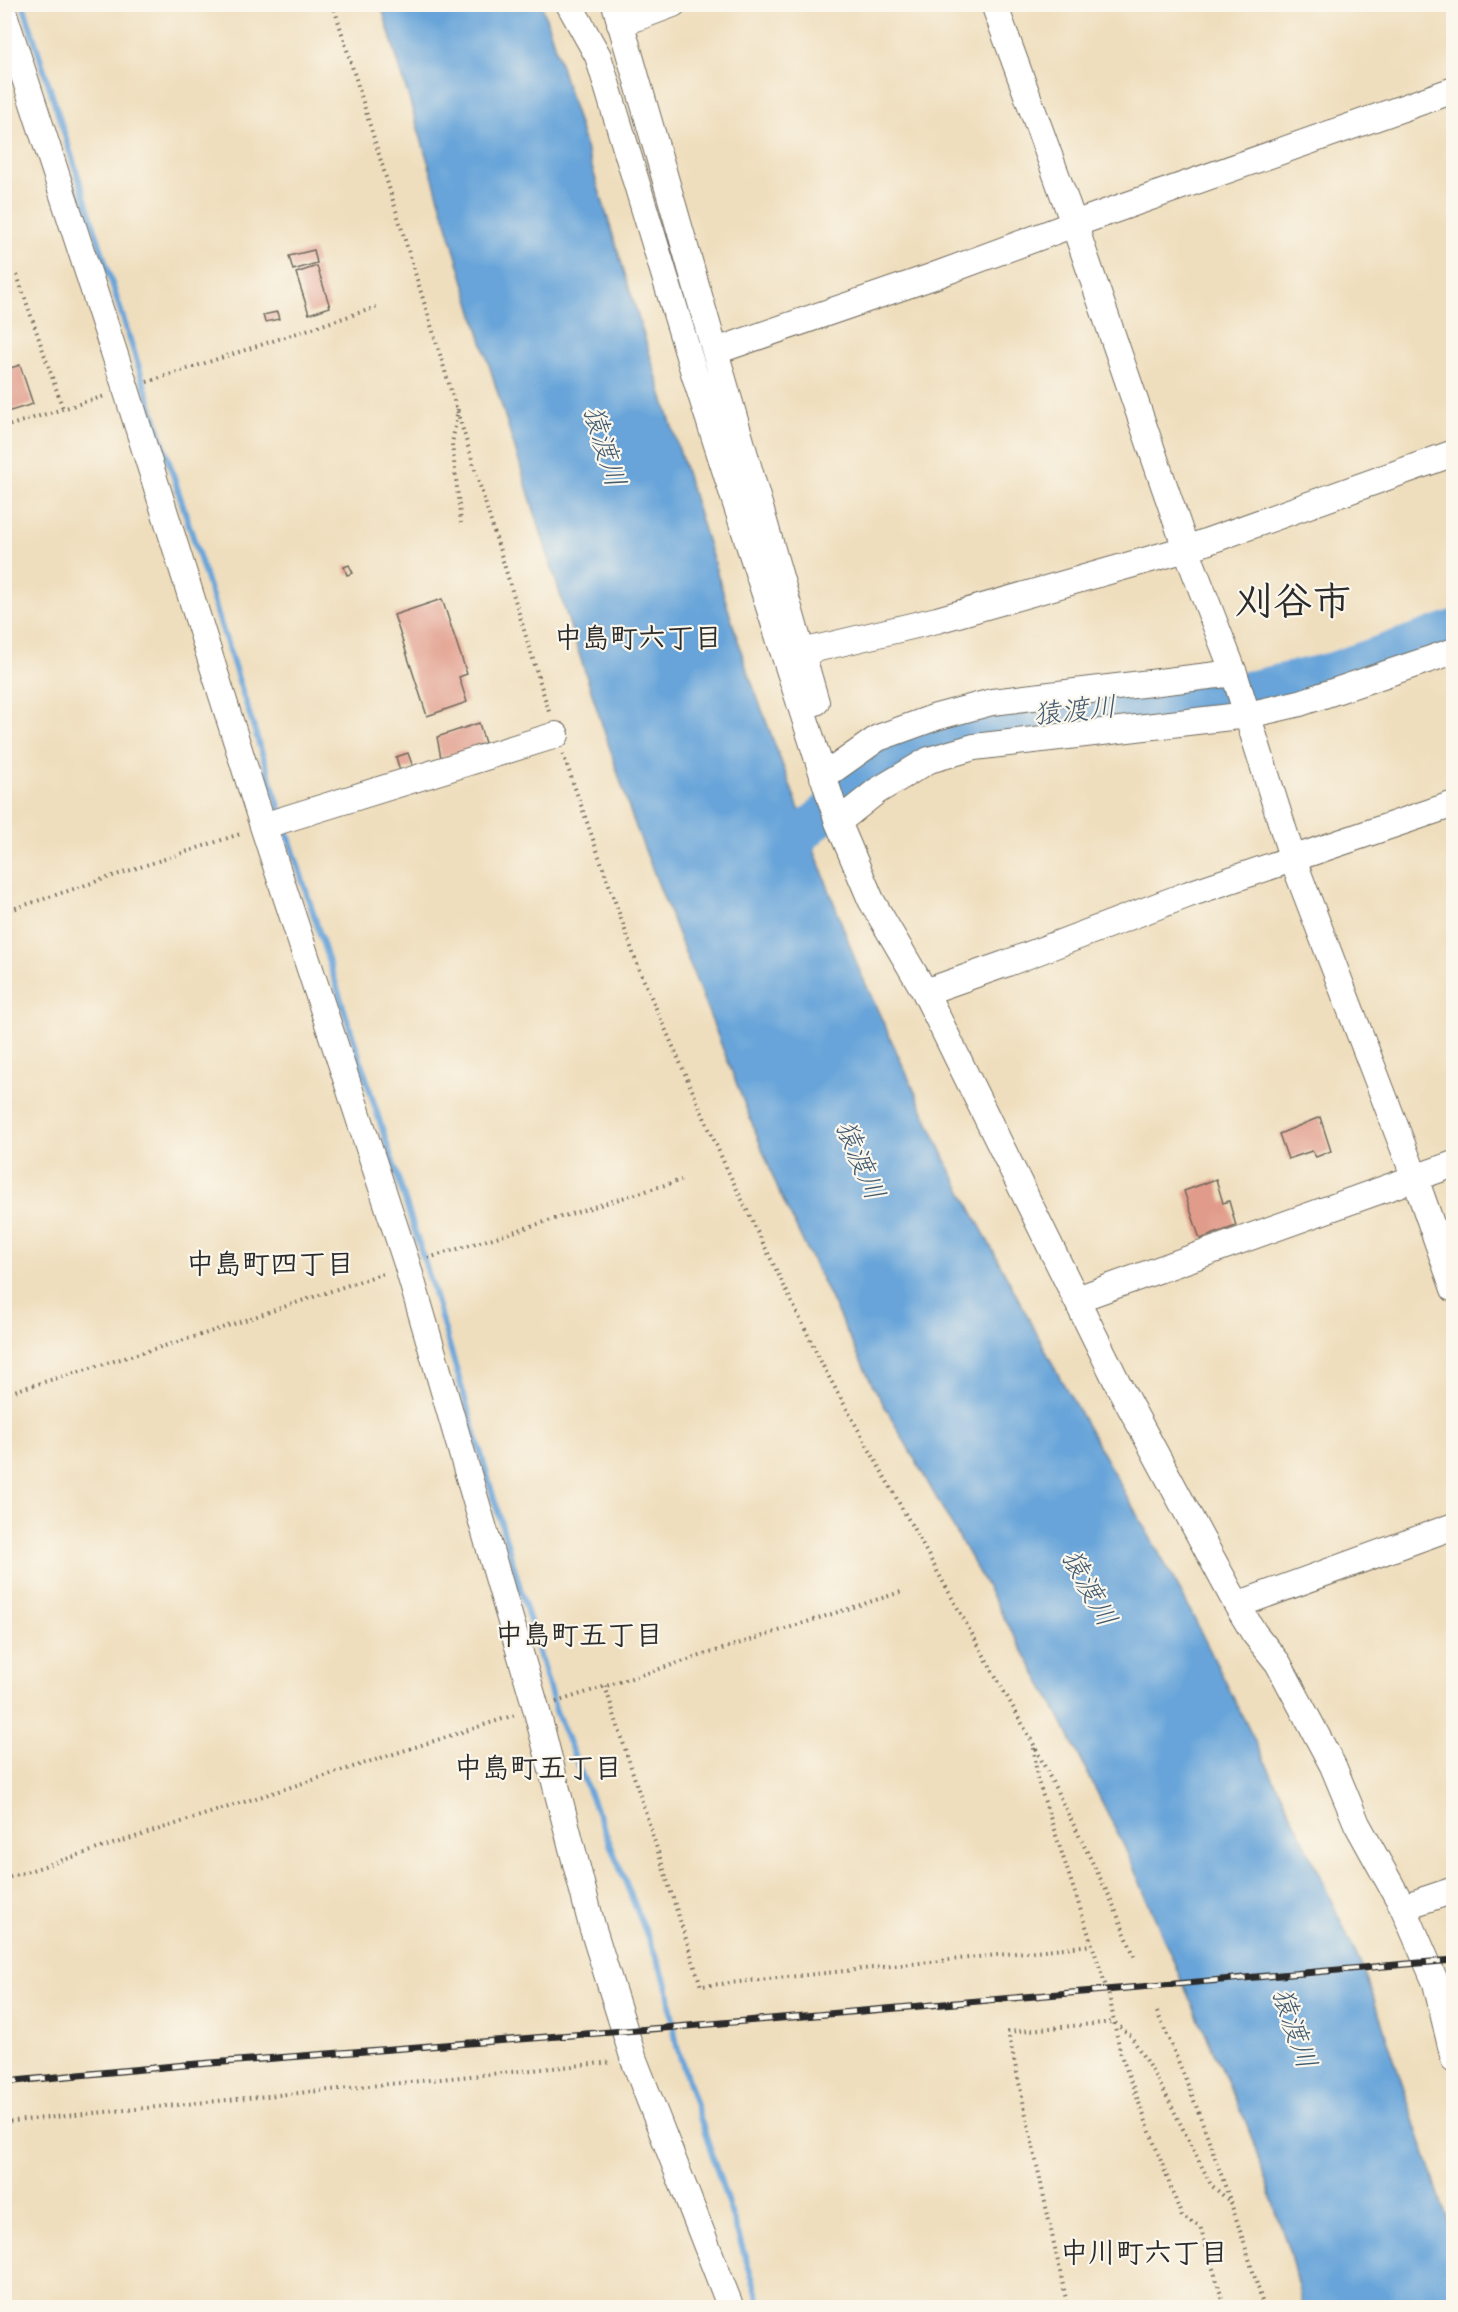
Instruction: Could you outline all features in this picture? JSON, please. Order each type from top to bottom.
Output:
[{"type":"street","points":[[569,4],[598,56],[698,387],[823,777],[838,822],[871,900],[925,992],[1119,1386],[1237,1605],[1254,1633],[1278,1663],[1333,1766],[1357,1824],[1403,1907],[1436,1983],[1454,2059]]},
{"type":"street","points":[[673,4],[617,14],[822,724],[823,777]]},
{"type":"street","points":[[994,4],[1074,224],[1186,549],[1235,674],[1293,860],[1415,1178],[1454,1288]]},
{"type":"street","points":[[4,14],[407,1264],[536,1708],[592,1926],[634,2060],[732,2307]]},
{"type":"street","points":[[716,351],[931,277],[1454,90]]},
{"type":"street","points":[[802,652],[937,620],[1186,549],[1454,453]]},
{"type":"street","points":[[838,822],[877,791],[929,760],[974,747],[1248,714],[1300,703],[1454,651]]},
{"type":"street","points":[[823,777],[878,738],[936,717],[992,702],[1235,674]]},
{"type":"street","points":[[267,825],[556,735]]},
{"type":"street","points":[[925,992],[1189,894],[1454,804]]},
{"type":"street","points":[[1077,1299],[1454,1164]]},
{"type":"street","points":[[1237,1605],[1454,1526]]},
{"type":"street","points":[[1403,1907],[1454,1890]]},
{"type":"path","points":[[333,4],[556,735],[638,967],[725,1165],[825,1370],[1034,1745],[1112,1902],[1135,1958]]},
{"type":"path","points":[[17,275],[63,409]]},
{"type":"path","points":[[158,379],[377,307]]},
{"type":"path","points":[[4,427],[126,389]]},
{"type":"path","points":[[458,408],[452,444],[461,523]]},
{"type":"path","points":[[4,912],[267,825]]},
{"type":"path","points":[[437,1255],[681,1180]]},
{"type":"path","points":[[4,1394],[215,1330],[407,1264]]},
{"type":"path","points":[[567,1698],[904,1591]]},
{"type":"path","points":[[605,1686],[701,1986],[1092,1946]]},
{"type":"path","points":[[4,1879],[536,1708]]},
{"type":"path","points":[[1034,1745],[1037,1778],[1110,1999],[1121,2055],[1182,2217],[1200,2226],[1225,2307]]},
{"type":"path","points":[[1157,2012],[1233,2204],[1264,2307]]},
{"type":"path","points":[[1068,2307],[1008,2032],[1114,2022],[1131,2036],[1164,2091],[1211,2185],[1233,2204]]},
{"type":"path","points":[[4,2122],[634,2060]]},
{"type":"water","points":[[381,5],[542,5],[747,670],[858,967],[949,1167],[1059,1376],[1182,1594],[1294,1820],[1367,1978],[1453,2237],[1453,2307],[1303,2307],[1290,2254],[1248,2127],[1125,1848],[1054,1706],[871,1382],[779,1192],[632,817],[482,342]]},
{"type":"building","points":[[314,250],[317,263],[293,270],[289,256]]},
{"type":"building","points":[[317,266],[330,307],[309,314],[296,273]]},
{"type":"building","points":[[277,312],[279,319],[265,322],[263,315]]},
{"type":"building","points":[[20,365],[33,404],[4,413],[4,370]]},
{"type":"building","points":[[349,565],[353,573],[347,575],[344,567]]},
{"type":"building","points":[[442,599],[467,674],[459,677],[467,702],[427,716],[394,615]]},
{"type":"building","points":[[479,723],[485,743],[441,758],[437,737]]},
{"type":"building","points":[[408,753],[413,767],[400,771],[396,757]]},
{"type":"building","points":[[1320,1117],[1331,1151],[1316,1157],[1312,1151],[1288,1159],[1279,1134]]},
{"type":"building","points":[[1216,1179],[1223,1203],[1229,1201],[1236,1226],[1200,1239],[1184,1191]]},
{"type":"waterway","points":[[23,4],[281,813]]},
{"type":"waterway","name":"猿渡川","points":[[769,864],[867,775],[923,745],[989,722],[1146,706],[1258,688],[1333,671],[1454,629]]},
{"type":"waterway","points":[[285,825],[427,1269],[556,1711],[667,1984],[677,2047],[762,2308]]},
{"type":"railway","points":[[4,2082],[1454,1960]]},
{"type":"district","name":"刈谷市","points":[[1293,604]]},
{"type":"district","name":"中島町六丁目","points":[[638,640]]},
{"type":"district","name":"中島町四丁目","points":[[270,1266]]},
{"type":"district","name":"中島町五丁目","points":[[579,1637]]},
{"type":"district","name":"中島町五丁目","points":[[538,1770]]},
{"type":"district","name":"中川町六丁目","points":[[1144,2255]]}]
